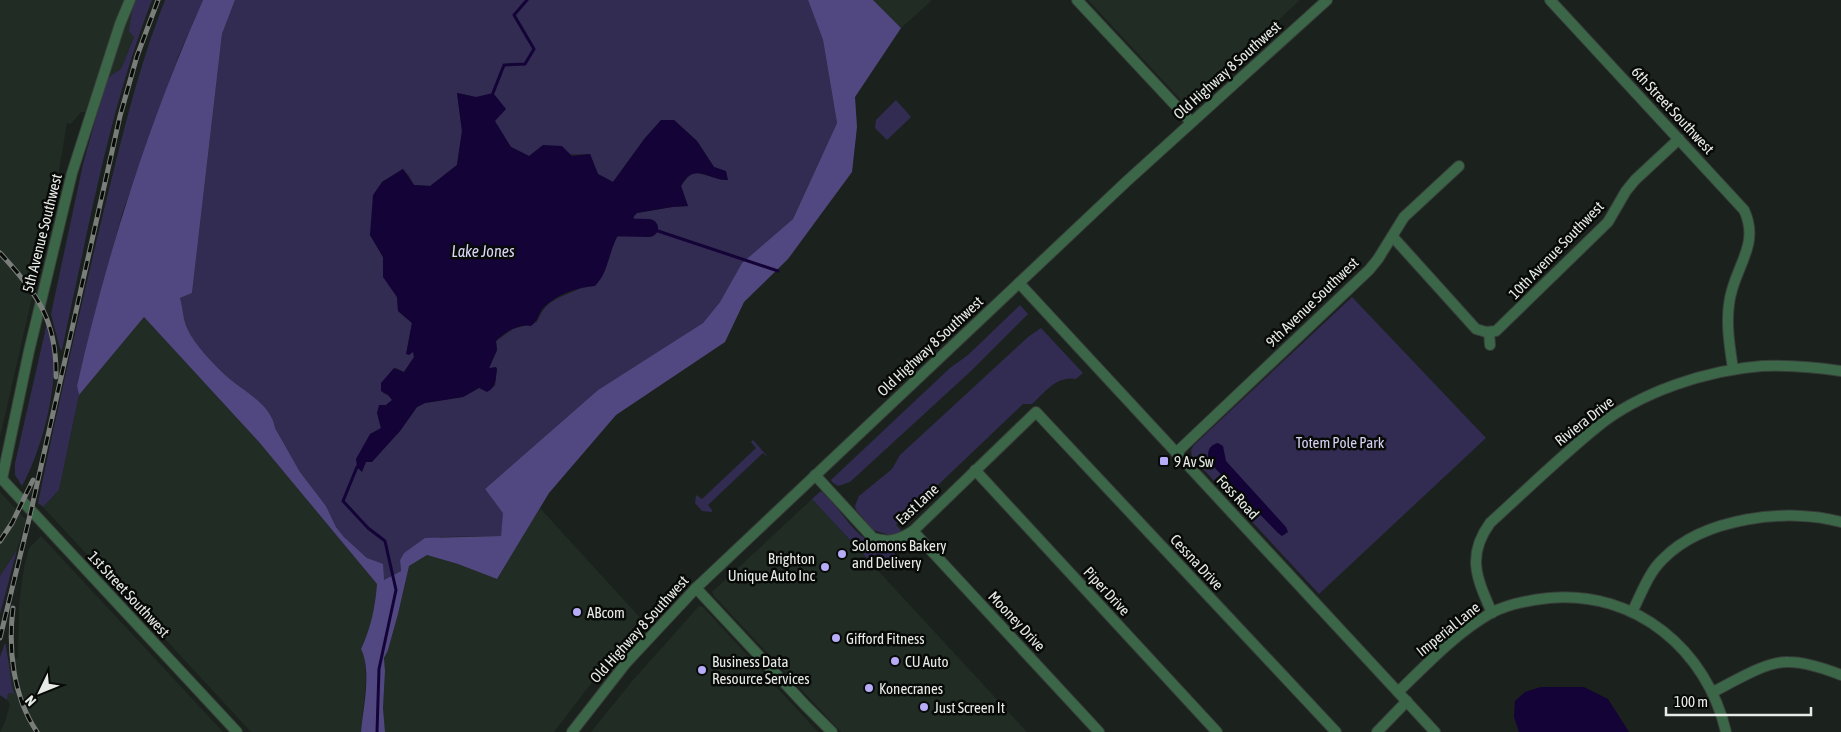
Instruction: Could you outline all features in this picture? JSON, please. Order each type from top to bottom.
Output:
[{"type":"street","name":"5th Avenue Southwest","points":[[1,478],[72,173],[120,24],[130,0]]},
{"type":"street","points":[[1077,0],[1192,122]]},
{"type":"street","name":"Old Highway 8 Southwest","points":[[572,732],[626,664],[696,588],[1192,122],[1328,0]]},
{"type":"street","name":"6th Street Southwest","points":[[1550,0],[1744,210],[1750,230],[1747,250],[1735,278],[1729,304],[1728,335],[1733,369]]},
{"type":"street","name":"10th Avenue Southwest","points":[[1489,332],[1499,329],[1608,222],[1626,191],[1635,180],[1679,139]]},
{"type":"street","name":"9th Avenue Southwest","points":[[1176,453],[1369,270],[1393,237],[1404,217],[1459,166]]},
{"type":"street","points":[[1393,237],[1476,328],[1489,332],[1490,345]]},
{"type":"street","name":"Foss Road","points":[[1019,283],[1436,732]]},
{"type":"street","name":"Riviera Drive","points":[[1492,613],[1478,580],[1475,558],[1478,545],[1490,523],[1598,426],[1635,403],[1675,385],[1733,369],[1787,366],[1841,370]]},
{"type":"street","name":"East Lane","points":[[815,475],[873,538],[892,541],[902,538],[913,531],[1036,412]]},
{"type":"street","name":"Cessna Drive","points":[[1036,412],[1336,732]]},
{"type":"street","name":"Piper Drive","points":[[975,470],[1217,732]]},
{"type":"street","name":"1st Street Southwest","points":[[1,478],[237,732]]},
{"type":"street","points":[[1632,612],[1661,560],[1673,550],[1698,535],[1727,525],[1765,517],[1813,517],[1841,522]]},
{"type":"street","name":"Mooney Drive","points":[[913,531],[1099,732]]},
{"type":"street","points":[[696,588],[832,732]]},
{"type":"street","name":"Imperial Lane","points":[[1398,692],[1449,644],[1492,613],[1537,599],[1579,598],[1600,601],[1632,612],[1661,629],[1675,640],[1690,656],[1713,692],[1722,714],[1726,732]]},
{"type":"street","points":[[1713,692],[1776,663],[1801,664],[1841,675]]},
{"type":"street","points":[[1377,732],[1407,701]]},
{"type":"shaded area","points":[[0,0],[136,0],[131,20],[134,36],[121,69],[107,79],[101,101],[90,98],[85,112],[81,112],[71,124],[67,123],[53,206],[0,437]]},
{"type":"shaded area","points":[[203,0],[235,0],[222,34],[192,293],[180,298],[186,325],[194,340],[213,363],[268,411],[275,428],[300,472],[326,506],[336,527],[367,558],[383,564],[384,580],[401,571],[400,560],[404,553],[425,538],[501,536],[503,513],[485,489],[598,390],[703,323],[720,302],[742,263],[793,219],[837,123],[823,40],[808,0],[873,0],[901,28],[855,97],[857,127],[852,172],[788,259],[744,302],[725,342],[616,415],[549,493],[497,579],[458,564],[427,555],[409,566],[398,614],[384,658],[383,708],[385,732],[361,732],[365,701],[366,668],[361,649],[372,618],[377,584],[259,442],[144,317],[79,395],[77,386],[89,337],[131,190],[164,94]]},
{"type":"shaded area","points":[[873,0],[932,0],[901,28]]},
{"type":"shaded area","points":[[1088,0],[1300,0],[1192,102],[1188,103],[1181,100]]},
{"type":"shaded area","points":[[144,317],[259,442],[377,584],[370,630],[361,649],[365,656],[366,680],[361,732],[251,732],[43,507],[59,490],[79,395]]},
{"type":"shaded area","points":[[0,492],[26,520],[17,550],[0,576]]},
{"type":"shaded area","points":[[812,499],[1027,732],[841,732],[714,596],[712,592]]},
{"type":"shaded area","points":[[540,508],[644,622],[593,681],[554,732],[385,732],[383,708],[384,658],[398,614],[409,566],[427,555],[458,564],[497,579]]},
{"type":"shaded area","points":[[41,536],[223,732],[0,732],[10,704],[7,700],[8,692],[14,694],[8,660],[18,658],[19,604],[24,567],[29,548]]},
{"type":"shaded area","points":[[699,606],[703,607],[818,732],[591,732],[633,680]]},
{"type":"green space","points":[[136,0],[152,0],[113,121],[62,350],[60,349],[51,314],[83,164],[107,79],[121,69],[134,37],[129,31]]},
{"type":"green space","points":[[165,0],[203,0],[179,55],[122,214],[77,386],[79,395],[59,490],[43,507],[38,503],[60,397],[101,222],[137,82]]},
{"type":"green space","points":[[235,0],[808,0],[823,40],[837,123],[793,219],[742,263],[720,302],[703,323],[598,390],[485,489],[504,513],[501,536],[441,537],[404,553],[400,560],[401,571],[383,581],[379,564],[367,558],[336,527],[326,506],[300,472],[275,428],[268,411],[213,363],[194,340],[186,325],[180,298],[192,293],[222,34]],"holes":[[[457,93],[476,97],[511,147],[529,156],[590,154],[598,174],[613,182],[645,138],[674,120],[697,141],[714,167],[722,170],[723,180],[698,173],[690,174],[681,186],[688,206],[637,213],[634,216],[633,222],[623,229],[616,239],[603,273],[587,285],[551,302],[541,313],[537,322],[513,329],[496,341],[497,350],[489,368],[497,369],[495,386],[479,388],[463,397],[425,403],[417,407],[400,431],[372,461],[366,462],[356,459],[374,432],[381,428],[378,417],[386,405],[393,400],[383,393],[396,368],[404,372],[414,357],[413,351],[407,351],[412,323],[398,311],[397,297],[384,277],[383,257],[370,235],[382,182],[403,169],[414,185],[431,186],[457,165],[462,131]]]},
{"type":"green space","points":[[896,100],[911,117],[887,140],[875,128],[876,120]]},
{"type":"green space","name":"Totem Pole Park","points":[[1352,297],[1486,438],[1319,594],[1192,457],[1191,450],[1194,445]]},
{"type":"green space","points":[[1020,305],[1028,314],[971,371],[850,482],[838,486],[833,483],[831,480]]},
{"type":"green space","points":[[47,323],[52,345],[54,375],[46,421],[38,449],[22,486],[15,475],[15,463]]},
{"type":"green space","points":[[1041,328],[1083,373],[1076,379],[1069,378],[1057,382],[1032,404],[1023,404],[896,525],[901,530],[900,533],[889,535],[873,530],[856,510],[855,506],[859,496],[892,469],[900,455],[1028,337]]},
{"type":"green space","points":[[753,440],[769,458],[763,453],[708,505],[712,512],[702,511],[695,503],[696,495],[702,499],[756,448],[751,442]]},
{"type":"green space","points":[[821,491],[848,522],[868,541],[879,546],[892,547],[907,543],[877,569],[812,499]]},
{"type":"green space","points":[[17,550],[0,614],[0,576]]},
{"type":"green space","points":[[5,643],[14,694],[8,693],[7,700],[0,695],[0,657]]},
{"type":"water","name":"Lake Jones","points":[[457,93],[476,97],[493,93],[506,109],[495,121],[511,147],[529,156],[543,145],[562,146],[572,156],[590,154],[598,174],[613,182],[645,138],[661,120],[674,120],[697,141],[714,167],[726,171],[728,180],[721,180],[697,173],[691,175],[681,186],[688,206],[637,213],[634,216],[632,225],[625,226],[619,233],[604,272],[595,286],[575,290],[555,298],[544,307],[531,326],[526,325],[512,329],[496,341],[497,350],[489,368],[496,367],[497,369],[495,382],[490,390],[487,392],[479,388],[463,397],[425,403],[417,407],[400,431],[372,462],[366,462],[362,472],[357,467],[356,459],[370,434],[381,428],[377,413],[379,405],[386,405],[392,400],[381,391],[381,383],[394,368],[404,372],[414,357],[413,352],[409,355],[406,354],[412,323],[398,311],[397,297],[383,277],[383,257],[370,235],[373,195],[382,182],[403,169],[414,185],[430,186],[457,165],[462,131]]},
{"type":"water","points":[[1218,443],[1223,446],[1226,461],[1286,527],[1288,532],[1282,536],[1278,533],[1209,462],[1209,450]]},
{"type":"water","points":[[1541,687],[1584,687],[1608,699],[1629,732],[1519,732],[1514,717],[1515,701],[1525,692]]},
{"type":"waterway","points":[[493,93],[504,65],[525,64],[534,49],[514,15],[527,0]]},
{"type":"waterway","points":[[599,227],[649,228]]},
{"type":"waterway","points":[[649,228],[778,271]]},
{"type":"waterway","points":[[357,467],[343,501],[368,528],[385,541],[396,590],[379,669],[377,732]]},
{"type":"railway","points":[[0,638],[31,511],[120,116],[137,56],[158,0]]},
{"type":"railway","points":[[0,253],[24,281],[42,309],[53,339],[56,377]]},
{"type":"railway","points":[[0,541],[12,523],[33,480]]},
{"type":"railway","points":[[13,608],[11,640],[14,672],[22,704],[37,732]]},
{"type":"place","name":"9 Av Sw","points":[[1164,461]]},
{"type":"place","name":"Solomons Bakery and Delivery","points":[[842,554]]},
{"type":"place","name":"Brighton Unique Auto Inc","points":[[825,567]]},
{"type":"place","name":"ABcom","points":[[577,612]]},
{"type":"place","name":"Gifford Fitness","points":[[836,638]]},
{"type":"place","name":"CU Auto","points":[[895,661]]},
{"type":"place","name":"Business Data Resource Services","points":[[702,670]]},
{"type":"place","name":"Konecranes","points":[[869,688]]},
{"type":"place","name":"Just Screen It","points":[[924,707]]}]
